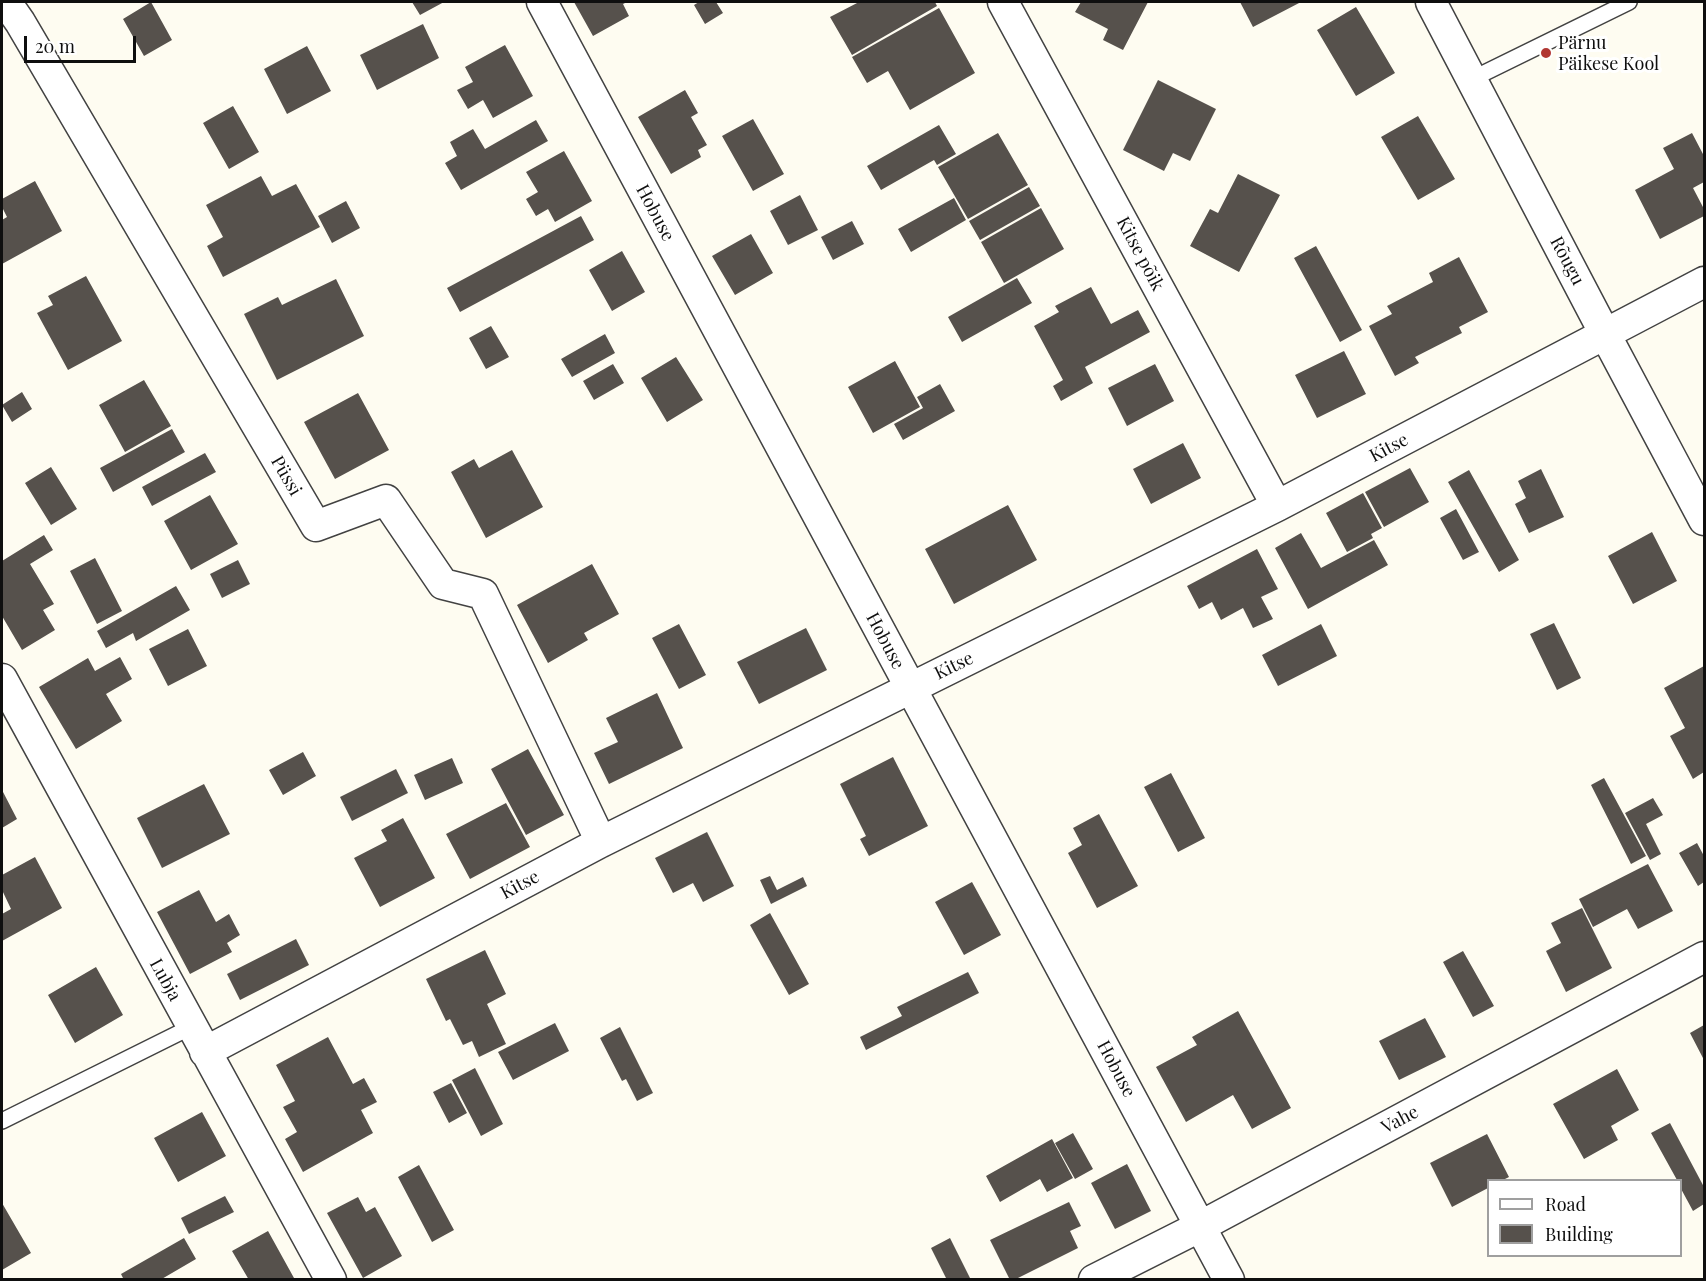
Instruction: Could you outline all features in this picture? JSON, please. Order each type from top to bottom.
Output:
[{"type":"street","name":"Püssi","points":[[6,2],[27,33],[316,526],[386,500],[443,584],[483,594],[601,842]]},
{"type":"street","name":"Hobuse","points":[[542,2],[1229,1280]]},
{"type":"street","name":"Kitse põik","points":[[1003,2],[1277,506]]},
{"type":"street","name":"Rõugu","points":[[1431,2],[1704,520]]},
{"type":"street","name":"Kitse","points":[[198,1039],[601,842],[1277,506],[1704,282]]},
{"type":"street","name":"Lubja","points":[[2,682],[331,1280]]},
{"type":"street","name":"Vahe","points":[[1094,1280],[1201,1226],[1704,957]]},
{"type":"lane","points":[[1472,79],[1629,2]]},
{"type":"lane","points":[[2,1121],[198,1039]]},
{"type":"building","points":[[151,2],[172,40],[144,56],[123,19]]},
{"type":"building","points":[[412,2],[444,2],[420,15]]},
{"type":"building","points":[[574,2],[627,2],[623,4],[629,16],[593,36]]},
{"type":"building","points":[[699,2],[716,2],[723,13],[705,24],[694,5]]},
{"type":"building","points":[[859,2],[935,2],[937,6],[852,55],[830,17]]},
{"type":"building","points":[[1081,2],[1148,2],[1123,50],[1103,40],[1108,29],[1075,12]]},
{"type":"building","points":[[1240,2],[1301,2],[1253,27]]},
{"type":"building","points":[[1356,7],[1395,73],[1356,96],[1317,30]]},
{"type":"building","points":[[939,8],[975,73],[910,110],[888,71],[867,83],[852,57]]},
{"type":"building","points":[[423,24],[439,58],[377,90],[360,55]]},
{"type":"building","points":[[505,45],[533,96],[493,118],[483,100],[468,109],[457,90],[473,82],[465,67]]},
{"type":"building","points":[[307,46],[331,91],[287,114],[264,69]]},
{"type":"building","points":[[1158,80],[1216,109],[1190,161],[1173,153],[1164,171],[1123,150]]},
{"type":"building","points":[[685,90],[698,113],[691,117],[707,145],[698,150],[701,157],[671,174],[638,117]]},
{"type":"building","points":[[233,106],[259,152],[229,169],[203,123]]},
{"type":"building","points":[[1418,116],[1455,179],[1418,200],[1381,137]]},
{"type":"building","points":[[753,119],[784,174],[753,191],[722,136]]},
{"type":"building","points":[[536,120],[548,141],[461,190],[445,163],[457,156],[450,142],[473,129],[485,149]]},
{"type":"building","points":[[939,125],[956,154],[937,165],[934,160],[881,190],[867,166]]},
{"type":"building","points":[[998,133],[1028,185],[968,219],[938,167]]},
{"type":"building","points":[[1692,133],[1704,156],[1704,182],[1693,188],[1704,209],[1704,216],[1660,239],[1635,190],[1674,169],[1663,148]]},
{"type":"building","points":[[564,151],[592,201],[555,222],[548,209],[536,216],[526,199],[538,192],[526,172]]},
{"type":"building","points":[[1238,174],[1280,195],[1239,272],[1190,246],[1210,209],[1218,213]]},
{"type":"building","points":[[261,176],[272,196],[296,184],[320,227],[223,277],[207,246],[223,237],[206,205]]},
{"type":"building","points":[[35,181],[62,231],[2,264],[2,220],[7,217],[2,207],[2,199]]},
{"type":"building","points":[[1029,187],[1040,206],[980,240],[969,221]]},
{"type":"building","points":[[800,195],[818,230],[788,245],[770,211]]},
{"type":"building","points":[[954,198],[966,220],[911,252],[898,229]]},
{"type":"building","points":[[346,201],[360,228],[332,243],[318,216]]},
{"type":"building","points":[[1041,208],[1064,249],[1004,283],[981,242]]},
{"type":"building","points":[[581,216],[594,240],[460,312],[447,288]]},
{"type":"building","points":[[852,221],[864,244],[833,260],[821,237]]},
{"type":"building","points":[[751,234],[773,273],[735,295],[712,256]]},
{"type":"building","points":[[1316,246],[1362,330],[1340,342],[1294,258]]},
{"type":"building","points":[[622,251],[645,292],[612,311],[589,270]]},
{"type":"building","points":[[1459,257],[1488,312],[1459,327],[1462,333],[1415,357],[1419,363],[1395,376],[1369,326],[1392,314],[1387,306],[1433,282],[1429,273]]},
{"type":"building","points":[[86,276],[122,341],[68,370],[37,313],[53,305],[48,296]]},
{"type":"building","points":[[1017,278],[1032,303],[962,342],[948,317]]},
{"type":"building","points":[[336,279],[364,336],[277,380],[244,314],[278,297],[282,305]]},
{"type":"building","points":[[1091,287],[1111,324],[1138,310],[1150,332],[1085,367],[1093,383],[1061,401],[1053,386],[1063,380],[1034,326],[1059,312],[1055,306]]},
{"type":"building","points":[[491,326],[509,357],[486,369],[469,338]]},
{"type":"building","points":[[605,334],[615,353],[572,377],[561,359]]},
{"type":"building","points":[[1344,351],[1366,394],[1317,418],[1295,375]]},
{"type":"building","points":[[676,357],[703,400],[667,422],[641,378]]},
{"type":"building","points":[[895,361],[920,407],[873,433],[848,387]]},
{"type":"building","points":[[613,364],[624,383],[594,400],[583,381]]},
{"type":"building","points":[[1155,364],[1174,401],[1127,426],[1108,388]]},
{"type":"building","points":[[144,380],[171,426],[125,452],[99,405]]},
{"type":"building","points":[[940,384],[955,411],[903,440],[894,424],[923,408],[917,397]]},
{"type":"building","points":[[22,392],[32,409],[12,422],[2,405]]},
{"type":"building","points":[[358,393],[389,450],[335,479],[304,422]]},
{"type":"building","points":[[172,429],[185,452],[113,492],[100,468]]},
{"type":"building","points":[[1183,443],[1201,478],[1151,504],[1133,469]]},
{"type":"building","points":[[512,450],[543,507],[486,538],[451,472],[474,459],[479,468]]},
{"type":"building","points":[[205,453],[216,472],[152,506],[142,487]]},
{"type":"building","points":[[51,467],[77,509],[51,525],[25,483]]},
{"type":"building","points":[[1410,468],[1429,502],[1384,527],[1365,492]]},
{"type":"building","points":[[1541,469],[1564,517],[1529,533],[1515,504],[1526,498],[1518,481]]},
{"type":"building","points":[[1469,470],[1519,560],[1499,572],[1448,482]]},
{"type":"building","points":[[1363,493],[1382,528],[1371,534],[1373,538],[1347,552],[1326,513]]},
{"type":"building","points":[[210,495],[238,544],[191,570],[164,521]]},
{"type":"building","points":[[1008,505],[1037,560],[954,604],[925,549]]},
{"type":"building","points":[[1456,509],[1479,552],[1463,560],[1440,518]]},
{"type":"building","points":[[1652,532],[1677,581],[1633,604],[1608,556]]},
{"type":"building","points":[[1301,533],[1321,568],[1374,540],[1388,565],[1308,609],[1275,548]]},
{"type":"building","points":[[44,535],[53,550],[30,564],[54,604],[43,610],[55,630],[22,650],[2,616],[2,561]]},
{"type":"building","points":[[1257,549],[1278,589],[1261,597],[1273,619],[1253,628],[1243,608],[1221,620],[1212,602],[1199,609],[1187,586]]},
{"type":"building","points":[[95,558],[122,611],[97,624],[70,571]]},
{"type":"building","points":[[238,560],[250,584],[222,598],[210,574]]},
{"type":"building","points":[[592,564],[619,614],[584,633],[588,640],[548,663],[517,605]]},
{"type":"building","points":[[176,586],[190,610],[136,641],[133,633],[106,648],[97,631]]},
{"type":"building","points":[[1554,623],[1581,678],[1557,690],[1530,634]]},
{"type":"building","points":[[679,624],[706,675],[679,689],[652,638]]},
{"type":"building","points":[[1321,624],[1337,656],[1278,686],[1262,655]]},
{"type":"building","points":[[806,628],[827,670],[759,704],[737,662]]},
{"type":"building","points":[[188,629],[207,666],[168,686],[149,649]]},
{"type":"building","points":[[120,657],[132,679],[106,694],[122,721],[76,749],[39,687],[88,658],[95,671]]},
{"type":"building","points":[[1704,666],[1704,772],[1693,779],[1670,736],[1685,728],[1664,688]]},
{"type":"building","points":[[657,693],[683,748],[609,784],[594,753],[618,742],[606,718]]},
{"type":"building","points":[[528,749],[564,815],[526,835],[491,769]]},
{"type":"building","points":[[303,752],[316,776],[283,795],[269,770]]},
{"type":"building","points":[[893,757],[928,826],[869,856],[860,839],[866,836],[840,784]]},
{"type":"building","points":[[452,758],[463,783],[425,800],[414,775]]},
{"type":"building","points":[[396,769],[408,793],[352,821],[340,797]]},
{"type":"building","points":[[1171,773],[1205,838],[1178,852],[1144,787]]},
{"type":"building","points":[[1604,778],[1646,856],[1631,864],[1591,785]]},
{"type":"building","points":[[204,784],[230,834],[162,868],[137,818]]},
{"type":"building","points":[[2,790],[17,819],[2,828]]},
{"type":"building","points":[[1653,798],[1663,815],[1646,824],[1661,854],[1650,860],[1625,813]]},
{"type":"building","points":[[506,803],[530,847],[470,879],[446,834]]},
{"type":"building","points":[[1099,814],[1138,886],[1097,908],[1068,853],[1082,845],[1073,828]]},
{"type":"building","points":[[403,818],[435,878],[380,907],[354,858],[387,841],[381,830]]},
{"type":"building","points":[[707,832],[734,886],[703,902],[693,883],[673,893],[655,858]]},
{"type":"building","points":[[1697,843],[1704,856],[1704,882],[1698,886],[1679,853]]},
{"type":"building","points":[[35,857],[62,908],[2,941],[2,914],[11,909],[2,890],[2,875]]},
{"type":"building","points":[[1648,864],[1673,911],[1638,929],[1627,909],[1593,927],[1579,899]]},
{"type":"building","points":[[770,876],[777,890],[803,877],[807,886],[771,904],[760,880]]},
{"type":"building","points":[[972,882],[1001,935],[964,955],[935,902]]},
{"type":"building","points":[[199,890],[216,922],[229,914],[240,935],[227,943],[232,952],[190,974],[157,912]]},
{"type":"building","points":[[1582,908],[1612,968],[1566,992],[1546,951],[1561,943],[1551,923]]},
{"type":"building","points":[[770,913],[809,984],[789,995],[750,925]]},
{"type":"building","points":[[296,939],[309,965],[240,1000],[227,974]]},
{"type":"building","points":[[485,950],[506,994],[487,1004],[506,1044],[479,1057],[472,1041],[463,1045],[450,1019],[446,1021],[426,979]]},
{"type":"building","points":[[1463,951],[1494,1006],[1473,1017],[1443,962]]},
{"type":"building","points":[[96,967],[123,1015],[75,1043],[48,995]]},
{"type":"building","points":[[968,972],[979,993],[866,1050],[860,1037],[902,1016],[897,1007]]},
{"type":"building","points":[[1238,1011],[1291,1108],[1252,1129],[1233,1095],[1186,1122],[1156,1067],[1197,1045],[1192,1037]]},
{"type":"building","points":[[1425,1018],[1446,1057],[1399,1080],[1379,1041]]},
{"type":"building","points":[[555,1023],[569,1051],[513,1080],[498,1052]]},
{"type":"building","points":[[1704,1025],[1704,1060],[1690,1033]]},
{"type":"building","points":[[620,1027],[653,1093],[637,1101],[626,1079],[622,1081],[600,1038]]},
{"type":"building","points":[[328,1037],[353,1084],[364,1078],[377,1102],[361,1110],[373,1133],[303,1172],[285,1139],[297,1132],[283,1107],[295,1101],[276,1065]]},
{"type":"building","points":[[475,1068],[503,1124],[481,1136],[452,1080]]},
{"type":"building","points":[[1617,1069],[1639,1110],[1611,1126],[1618,1140],[1584,1159],[1553,1104]]},
{"type":"building","points":[[451,1083],[467,1113],[449,1123],[433,1092]]},
{"type":"building","points":[[202,1112],[226,1156],[178,1182],[154,1138]]},
{"type":"building","points":[[1670,1123],[1704,1187],[1704,1204],[1693,1211],[1682,1191],[1682,1179],[1676,1179],[1651,1133]]},
{"type":"building","points":[[1073,1133],[1093,1169],[1075,1179],[1055,1143]]},
{"type":"building","points":[[1487,1134],[1509,1177],[1487,1179],[1487,1189],[1452,1207],[1430,1163]]},
{"type":"building","points":[[1052,1139],[1073,1178],[1047,1192],[1040,1179],[1000,1202],[986,1176]]},
{"type":"building","points":[[1127,1164],[1151,1211],[1115,1229],[1091,1183]]},
{"type":"building","points":[[419,1165],[454,1230],[432,1242],[398,1177]]},
{"type":"building","points":[[225,1196],[234,1212],[189,1234],[181,1218]]},
{"type":"building","points":[[358,1197],[366,1212],[375,1207],[402,1256],[363,1278],[327,1213]]},
{"type":"building","points":[[1069,1202],[1081,1226],[1070,1231],[1078,1248],[1010,1280],[990,1240]]},
{"type":"building","points":[[2,1203],[31,1253],[2,1270]]},
{"type":"building","points":[[268,1231],[294,1278],[292,1280],[249,1280],[232,1251]]},
{"type":"building","points":[[184,1238],[196,1259],[160,1280],[124,1280],[121,1274]]},
{"type":"building","points":[[950,1238],[971,1280],[947,1280],[931,1248]]},
{"type":"place","name":"Pärnu Päikese Kool","points":[[1546,53]]}]
